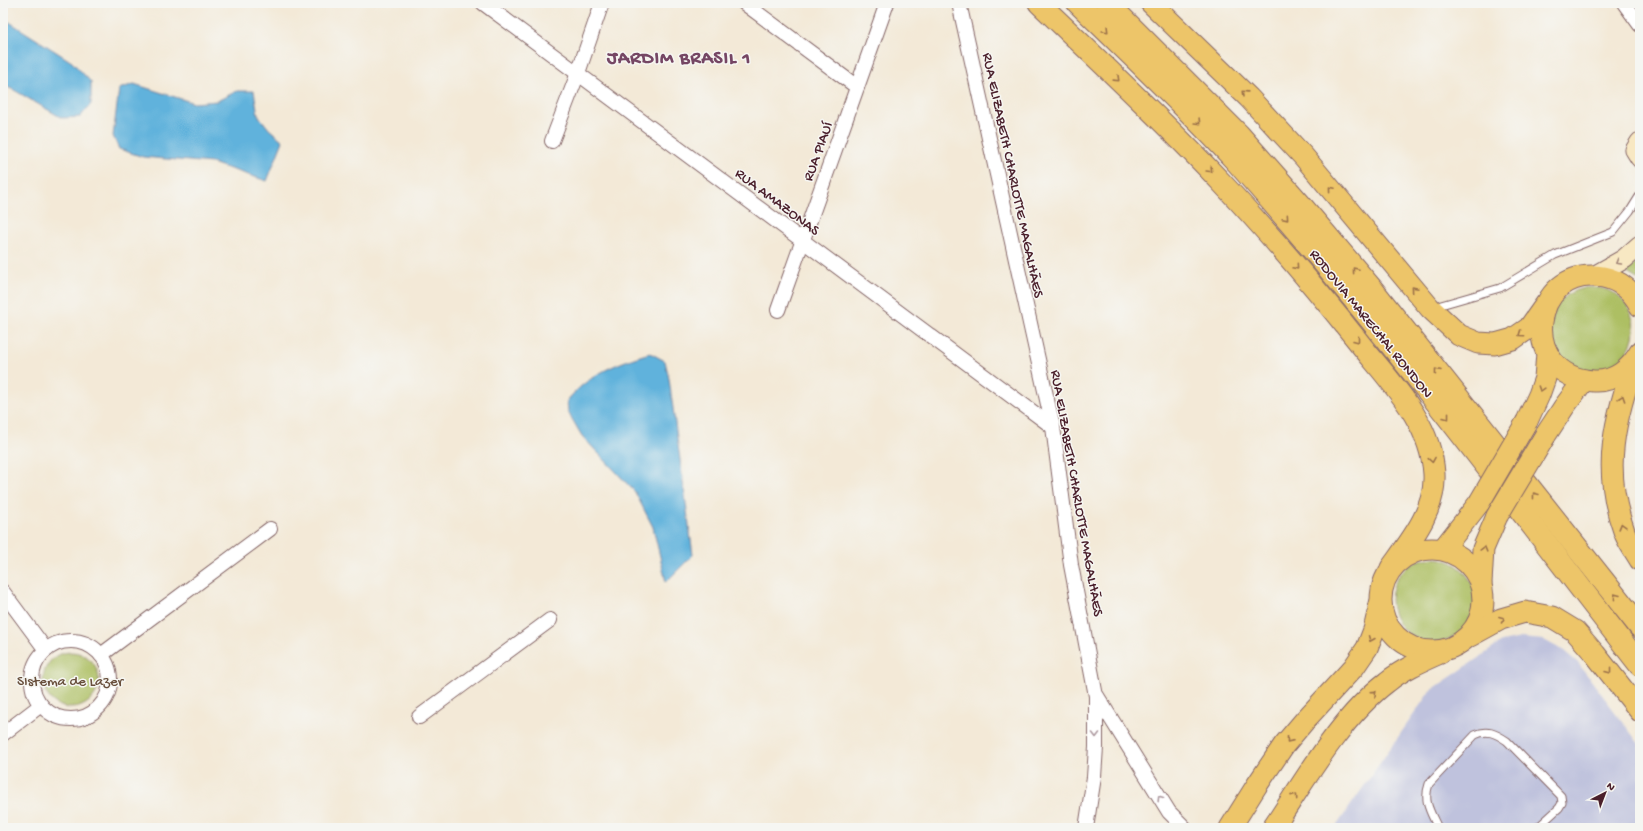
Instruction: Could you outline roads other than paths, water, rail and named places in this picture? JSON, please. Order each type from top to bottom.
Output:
[{"type":"highway","name":"RODOVIA MARECHAL RONDON","points":[[1078,3],[1234,159],[1294,227],[1360,305],[1640,665]]},
{"type":"highway","name":"RODOVIA MARECHAL RONDON","points":[[1107,3],[1239,135],[1299,203],[1372,289],[1640,627]]},
{"type":"main road","points":[[1039,3],[1179,138],[1221,181],[1259,224],[1332,309],[1413,411],[1425,433],[1430,450],[1434,474],[1432,500],[1414,537],[1391,568],[1383,584],[1374,630],[1367,648],[1354,666],[1284,745],[1230,828]]},
{"type":"main road","points":[[1152,3],[1249,98],[1299,152],[1430,308],[1459,335],[1478,343],[1495,344],[1513,339],[1529,328],[1556,291],[1567,282],[1580,277],[1594,276],[1611,279],[1626,287],[1637,299],[1640,306]]},
{"type":"main road","points":[[1640,142],[1636,150],[1640,158]]},
{"type":"main road","points":[[1594,276],[1624,259],[1640,245]]},
{"type":"main road","points":[[1546,304],[1541,320],[1541,337],[1547,353],[1556,366],[1569,375],[1584,380],[1599,381],[1613,378],[1625,371],[1638,356]]},
{"type":"main road","points":[[1443,549],[1479,503],[1527,421],[1545,378],[1547,353]]},
{"type":"main road","points":[[1638,356],[1620,404],[1612,448],[1613,492],[1624,532],[1640,560]]},
{"type":"main road","points":[[1468,638],[1477,626],[1483,612],[1484,598],[1481,583],[1483,549],[1497,516],[1545,436],[1584,380]]},
{"type":"main road","points":[[1391,568],[1402,558],[1414,551],[1429,548],[1443,549],[1460,556],[1473,568],[1481,583]]},
{"type":"main road","points":[[1380,602],[1383,617],[1391,631],[1402,642],[1417,650],[1433,652],[1448,650]]},
{"type":"main road","points":[[1272,828],[1324,753],[1359,706],[1384,684],[1402,672],[1417,663],[1448,650],[1501,619],[1525,612],[1552,617],[1575,631],[1640,711]]},
{"type":"street","name":"RUA AMAZONAS","points":[[483,3],[1053,427]]},
{"type":"street","points":[[552,140],[578,74],[602,3]]},
{"type":"street","points":[[744,3],[857,87]]},
{"type":"street","name":"RUA PIAUÍ","points":[[778,310],[887,3]]},
{"type":"street","name":"RUA ELIZABETH CHARLOTTE MAGALHÃES","points":[[959,3],[1053,427],[1071,565],[1096,696],[1095,762],[1086,828]]},
{"type":"street","points":[[1624,3],[1640,25]]},
{"type":"street","points":[[102,656],[270,529]]},
{"type":"street","points":[[3,592],[46,650]]},
{"type":"street","points":[[419,717],[550,620]]},
{"type":"street","points":[[69,641],[81,642],[92,647],[102,656],[108,666],[110,679],[109,691],[95,712],[84,717],[72,719],[61,718],[50,713],[41,705],[35,694],[32,682],[38,659],[46,650],[57,644],[69,641]]},
{"type":"street","points":[[1096,696],[1169,812],[1185,828]]},
{"type":"street","points":[[3,734],[41,705]]},
{"type":"lane","points":[[1430,308],[1500,288],[1555,255],[1613,232],[1630,211],[1640,195]]},
{"type":"lane","points":[[1437,827],[1428,807],[1426,794],[1429,784],[1474,735],[1483,731],[1498,735],[1507,741],[1561,796],[1562,803],[1559,808],[1537,828]]},
{"type":"water","points":[[3,18],[72,62],[91,82],[91,104],[80,117],[62,118],[3,85]]},
{"type":"water","points":[[134,84],[194,103],[217,101],[237,91],[254,91],[258,115],[269,129],[283,141],[267,181],[212,163],[143,157],[119,149],[113,136],[119,89]]},
{"type":"water","points":[[650,353],[665,361],[669,379],[693,555],[666,582],[653,527],[635,492],[582,436],[568,412],[567,401],[584,384],[604,371],[615,365]]},
{"type":"district","name":"JARDIM BRASIL 1","points":[[679,56]]},
{"type":"park label","name":"SIstema de Lazer","points":[[70,680]]}]
